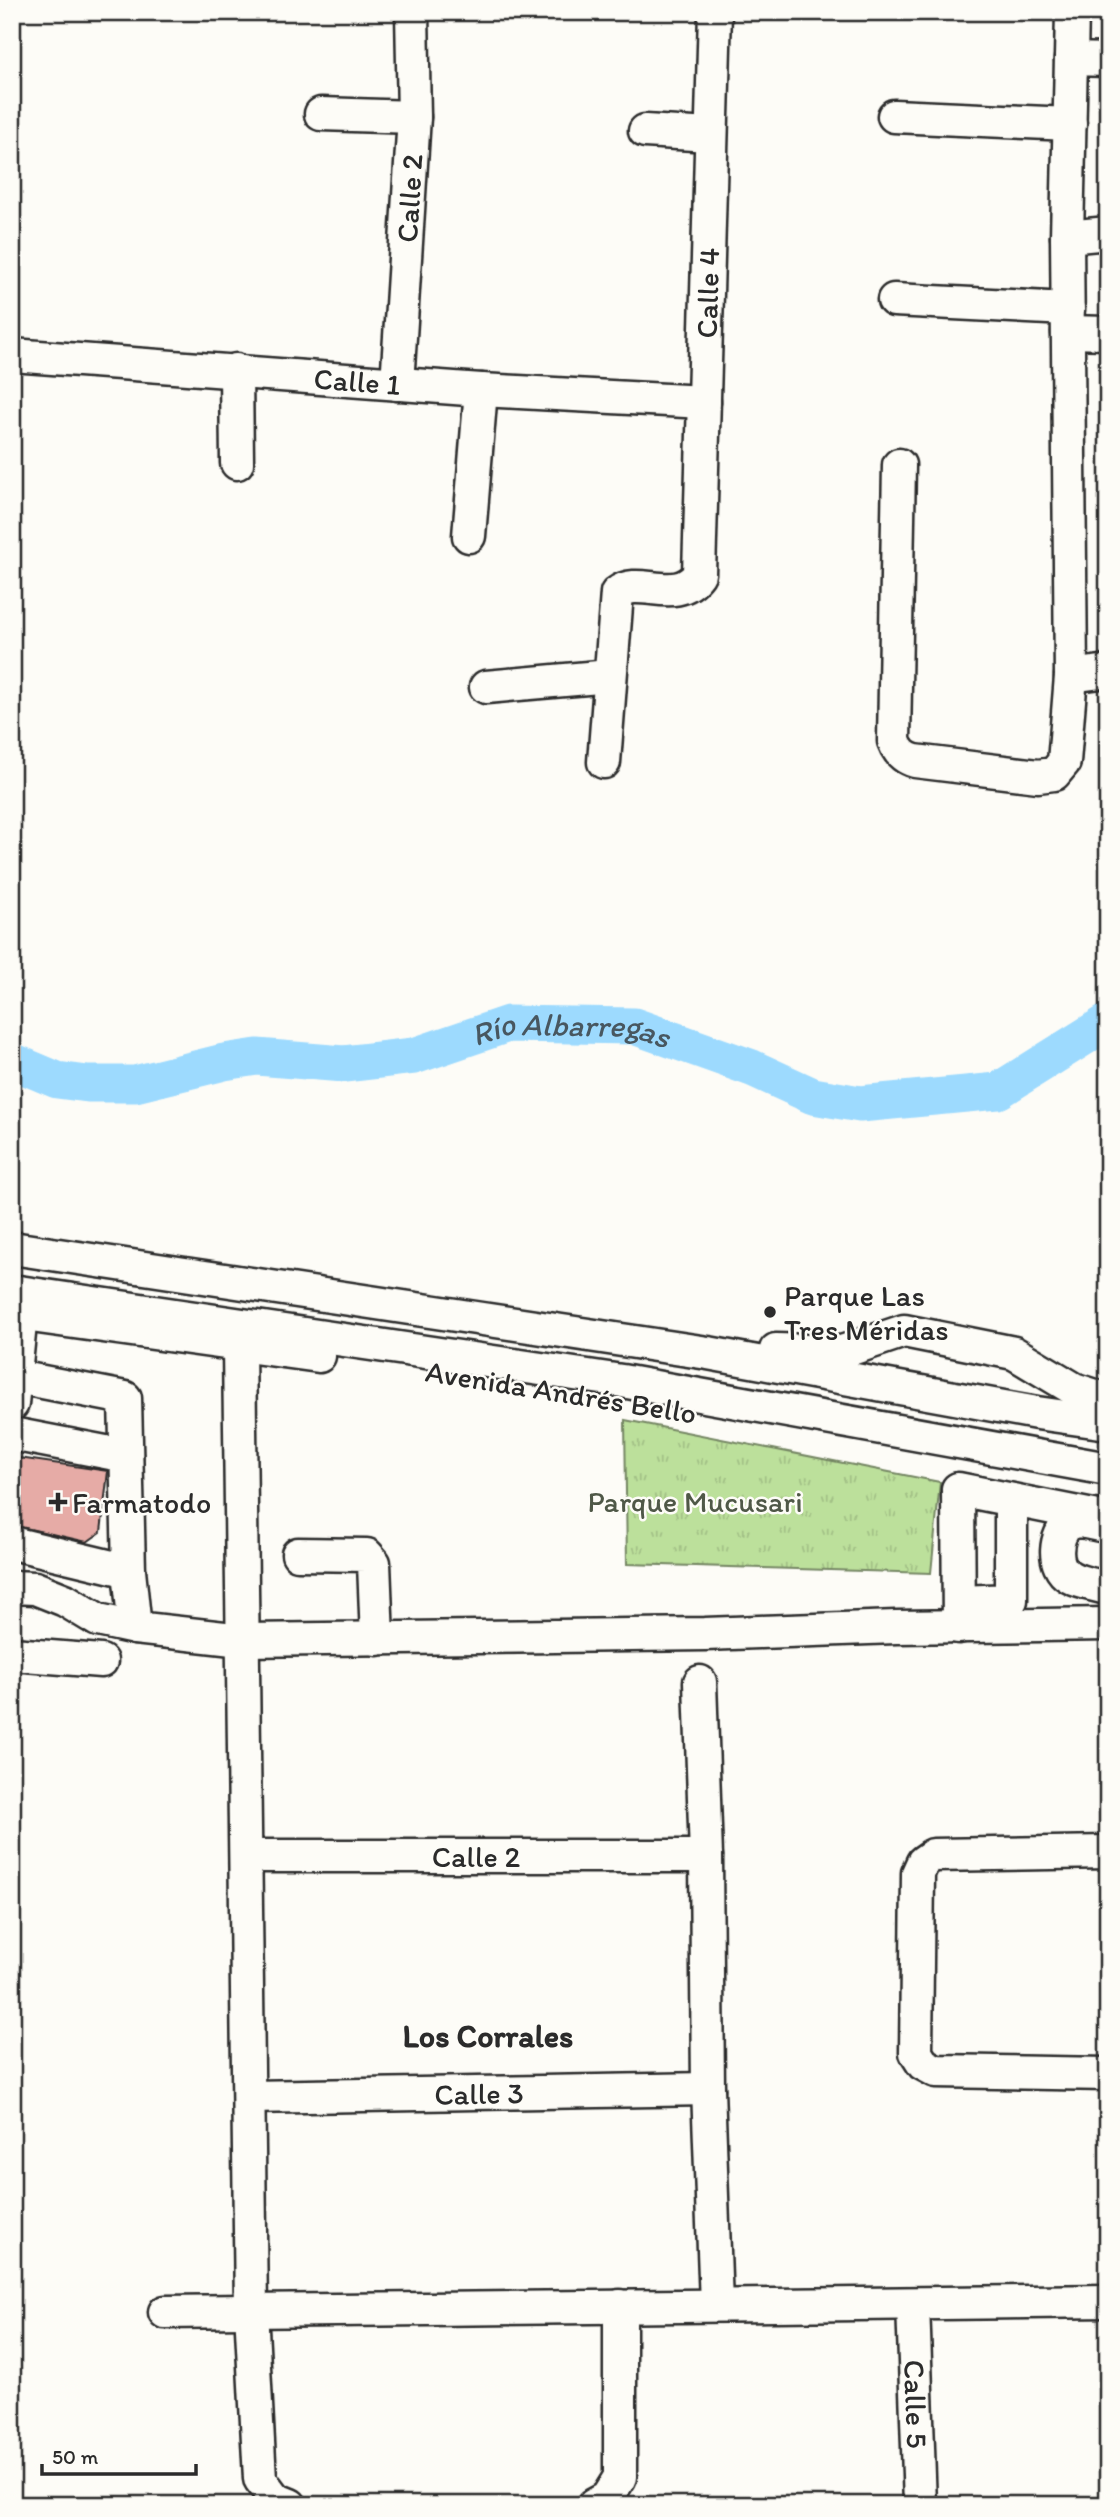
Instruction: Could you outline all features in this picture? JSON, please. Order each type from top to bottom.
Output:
[{"type":"street","name":"Calle 2","points":[[397,384],[414,117],[412,12]]},
{"type":"street","name":"Calle 4","points":[[610,676],[617,593],[626,588],[684,589],[699,574],[715,12]]},
{"type":"street","points":[[899,465],[894,741],[901,754],[915,761],[1038,776],[1054,774],[1060,769],[1066,754],[1071,676],[1067,237],[1072,12]]},
{"type":"street","points":[[1071,59],[1108,60]]},
{"type":"street","points":[[321,114],[414,117]]},
{"type":"street","points":[[894,116],[1070,124]]},
{"type":"street","points":[[645,131],[710,135]]},
{"type":"street","points":[[1067,237],[1108,233]]},
{"type":"street","points":[[894,300],[1068,321],[1108,333]]},
{"type":"street","name":"Calle 1","points":[[12,355],[481,390],[704,402]]},
{"type":"street","points":[[236,370],[237,463]]},
{"type":"street","points":[[469,536],[481,390]]},
{"type":"street","points":[[1071,676],[1108,671]]},
{"type":"street","points":[[486,687],[610,676],[604,762]]},
{"type":"street","name":"Avenida Andrés Bello","points":[[12,1248],[708,1353],[1037,1413],[1108,1423]]},
{"type":"street","points":[[12,1274],[258,1314],[650,1367],[1108,1451]]},
{"type":"street","points":[[135,1628],[129,1571],[125,1398],[14,1390],[15,1306],[622,1381],[1108,1469]]},
{"type":"street","name":"Avenida Andrés Bello","points":[[15,1306],[239,1347],[549,1384],[719,1419],[843,1438],[1108,1487]]},
{"type":"street","points":[[708,1353],[749,1349],[842,1352],[904,1331],[1014,1353],[1074,1389],[1108,1399]]},
{"type":"street","points":[[239,1347],[251,2310],[260,2479],[275,2499],[290,2505]]},
{"type":"street","points":[[12,1434],[127,1456]]},
{"type":"street","points":[[959,1615],[958,1489],[1108,1518]]},
{"type":"street","points":[[959,1615],[1011,1600],[1011,1500]]},
{"type":"street","points":[[1108,1527],[1081,1521],[1069,1523],[1060,1536],[1057,1549],[1059,1563],[1069,1577],[1108,1588]]},
{"type":"street","points":[[12,1544],[129,1571]]},
{"type":"street","points":[[298,1554],[372,1558],[377,1639]]},
{"type":"street","points":[[12,1587],[35,1588],[65,1600],[98,1620],[135,1628],[242,1640],[377,1639],[959,1615],[1108,1624]]},
{"type":"street","points":[[12,1654],[101,1661]]},
{"type":"street","points":[[700,1682],[706,1856],[708,2088],[716,2304]]},
{"type":"street","points":[[1108,1852],[933,1855],[923,1862],[918,1872],[916,2053],[923,2064],[936,2071],[1108,2074]]},
{"type":"street","name":"Calle 2","points":[[247,1856],[706,1856]]},
{"type":"street","name":"Calle 3","points":[[250,2097],[708,2088]]},
{"type":"street","points":[[166,2312],[1108,2301]]},
{"type":"street","name":"Calle 5","points":[[913,2304],[920,2505]]},
{"type":"street","points":[[594,2505],[607,2498],[620,2477],[620,2306]]},
{"type":"green space","name":"Parque Mucusari","points":[[625,1420],[940,1482],[931,1573],[627,1564]]},
{"type":"building","name":"Farmatodo","points":[[12,1457],[108,1471],[101,1532],[87,1542],[12,1525]]},
{"type":"waterway","name":"Río Albarregas","points":[[12,1061],[57,1080],[88,1084],[135,1084],[224,1062],[257,1057],[344,1064],[414,1056],[508,1024],[634,1026],[752,1068],[813,1096],[860,1104],[998,1091],[1108,1022]]},
{"type":"place","name":"Parque Las Tres Méridas","points":[[770,1312]]},
{"type":"place","name":"Farmatodo","points":[[58,1502]]},
{"type":"district","name":"Los Corrales","points":[[488,2036]]}]
